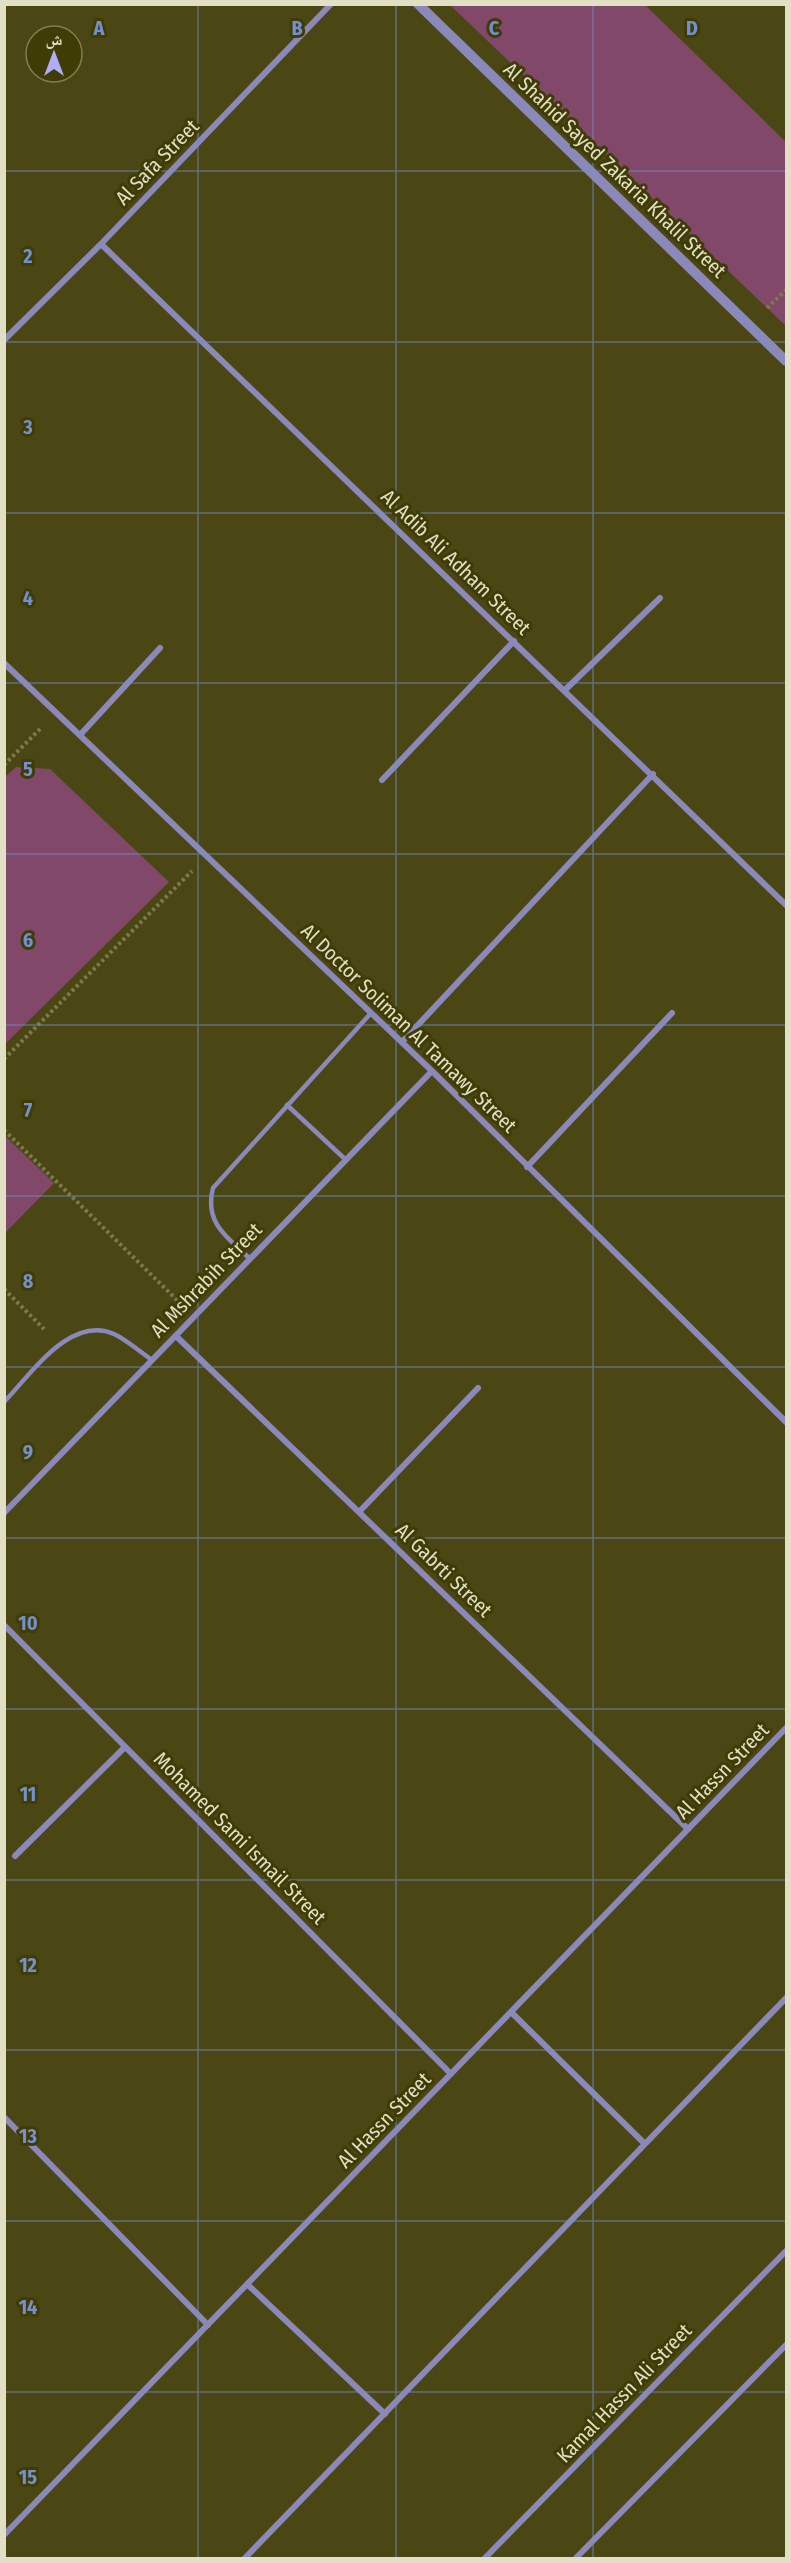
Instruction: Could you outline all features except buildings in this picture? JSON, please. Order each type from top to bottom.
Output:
[{"type":"street","name":"Al Safa Street","points":[[4,340],[101,243],[331,4]]},
{"type":"street","name":"Al Shahid Sayed Zakaria Khalil Street","points":[[418,4],[786,361]]},
{"type":"street","name":"Al Adib Ali Adham Street","points":[[101,243],[786,905]]},
{"type":"street","points":[[565,690],[660,598]]},
{"type":"street","points":[[382,780],[514,641]]},
{"type":"street","points":[[80,735],[159,648]]},
{"type":"street","name":"Al Doctor Soliman Al Tamawy Street","points":[[4,663],[432,1071],[786,1422]]},
{"type":"street","points":[[402,1042],[653,774]]},
{"type":"street","points":[[527,1167],[672,1013]]},
{"type":"street","name":"Al Mshrabih Street","points":[[4,1513],[432,1071]]},
{"type":"street","name":"Al Gabrti Street","points":[[176,1336],[688,1829]]},
{"type":"street","points":[[359,1512],[478,1388]]},
{"type":"street","name":"Mohamed Sami Ismail Street","points":[[4,1625],[451,2074]]},
{"type":"street","name":"Al Hassn Street","points":[[4,2535],[786,1728]]},
{"type":"street","points":[[15,1856],[125,1747]]},
{"type":"street","points":[[245,2559],[786,1998]]},
{"type":"street","points":[[511,2012],[645,2144]]},
{"type":"street","points":[[4,2117],[208,2325]]},
{"type":"street","name":"Kamal Hassn Ali Street","points":[[485,2559],[786,2251]]},
{"type":"street","points":[[247,2284],[385,2414]]},
{"type":"street","points":[[576,2559],[786,2345]]},
{"type":"lane","points":[[250,1259],[220,1229],[212,1217],[209,1202],[213,1188],[371,1013]]},
{"type":"lane","points":[[287,1105],[346,1160]]},
{"type":"lane","points":[[4,1402],[59,1344],[71,1335],[86,1330],[100,1330],[115,1334],[152,1360]]},
{"type":"path","points":[[4,765],[56,713]]},
{"type":"path","points":[[4,1059],[207,856]]},
{"type":"path","points":[[4,1130],[194,1317]]},
{"type":"path","points":[[4,1289],[59,1344]]},
{"type":"shaded area","points":[[450,5],[645,5],[786,142],[786,326]]},
{"type":"shaded area","points":[[16,767],[50,769],[169,882],[5,1044],[4,778]]},
{"type":"shaded area","points":[[4,1135],[54,1183],[5,1233],[4,1233]]}]
